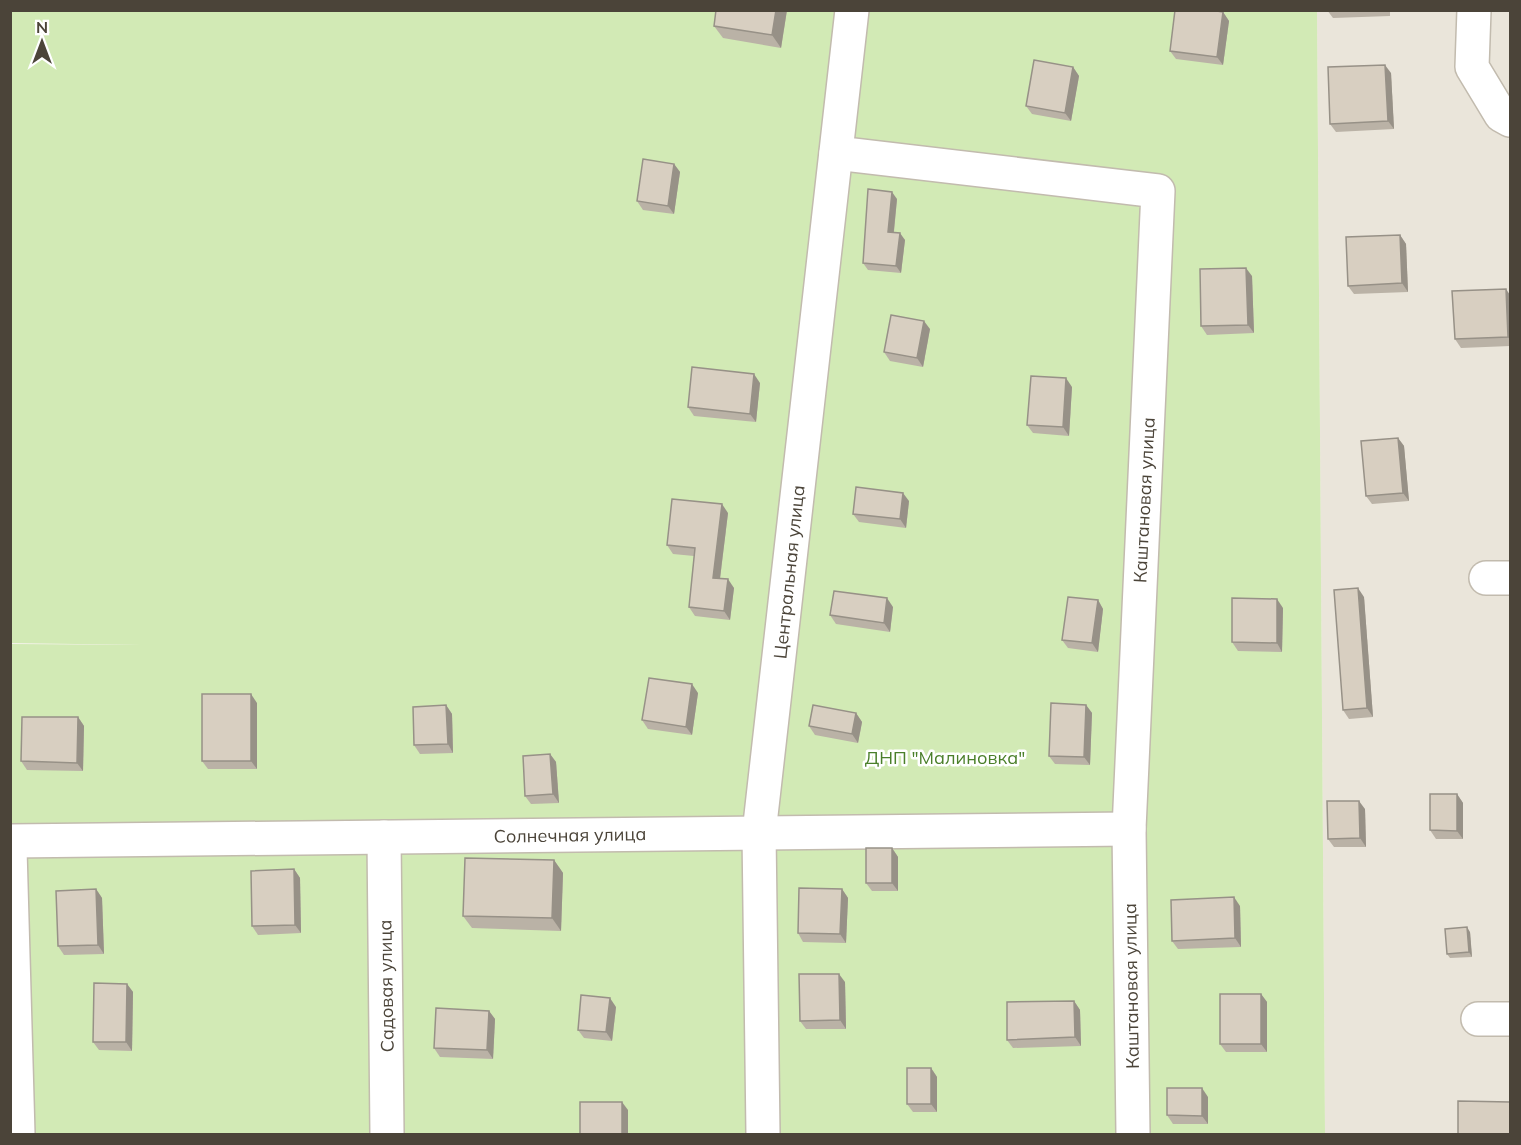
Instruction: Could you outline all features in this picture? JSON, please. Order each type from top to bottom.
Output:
[{"type":"street","name":"Центральная улица","points":[[763,1134],[759,833],[852,10]]},
{"type":"street","points":[[1474,10],[1472,67],[1501,115],[1510,120]]},
{"type":"street","name":"Каштановая улица","points":[[836,153],[1158,190],[1129,829],[1132,1134]]},
{"type":"street","name":"Солнечная улица","points":[[10,842],[1129,829]]},
{"type":"street","name":"Садовая улица","points":[[384,837],[387,1134]]},
{"type":"street","points":[[10,849],[18,1134]]},
{"type":"street","points":[[1478,1020],[1510,1019]]},
{"type":"shaded area","points":[[1317,11],[1510,11],[1510,1134],[1325,1134]]},
{"type":"green space","name":"ДНП \"Малиновка\"","points":[[11,11],[1317,11],[1325,1134],[11,1134],[11,644],[141,645],[11,643]]},
{"type":"building","points":[[716,10],[776,10],[772,35],[714,26]]},
{"type":"building","points":[[1175,10],[1223,12],[1217,57],[1170,51]]},
{"type":"building","points":[[1034,60],[1073,67],[1065,113],[1026,106]]},
{"type":"building","points":[[1385,65],[1388,121],[1330,124],[1328,67]]},
{"type":"building","points":[[643,159],[674,164],[668,206],[637,201]]},
{"type":"building","points":[[868,189],[892,192],[888,232],[900,233],[896,266],[863,263]]},
{"type":"building","points":[[1400,235],[1402,283],[1348,286],[1346,237]]},
{"type":"building","points":[[1246,268],[1248,325],[1201,326],[1200,269]]},
{"type":"building","points":[[1506,289],[1508,337],[1455,339],[1452,291]]},
{"type":"building","points":[[891,315],[924,321],[917,358],[884,352]]},
{"type":"building","points":[[692,367],[754,374],[750,414],[688,407]]},
{"type":"building","points":[[1031,376],[1066,378],[1063,427],[1027,425]]},
{"type":"building","points":[[1398,438],[1403,493],[1366,496],[1361,441]]},
{"type":"building","points":[[856,487],[903,493],[900,519],[853,514]]},
{"type":"building","points":[[672,499],[722,504],[713,578],[728,579],[724,611],[689,607],[695,548],[667,545]]},
{"type":"building","points":[[1358,588],[1367,708],[1343,710],[1334,590]]},
{"type":"building","points":[[834,591],[887,598],[884,623],[830,615]]},
{"type":"building","points":[[1068,597],[1098,600],[1092,643],[1062,640]]},
{"type":"building","points":[[1232,598],[1277,599],[1277,643],[1232,642]]},
{"type":"building","points":[[649,678],[692,684],[686,727],[642,720]]},
{"type":"building","points":[[202,694],[251,694],[251,761],[202,761]]},
{"type":"building","points":[[1051,703],[1086,705],[1084,757],[1049,756]]},
{"type":"building","points":[[446,705],[448,744],[414,745],[413,707]]},
{"type":"building","points":[[813,705],[856,713],[852,734],[809,726]]},
{"type":"building","points":[[22,717],[78,717],[77,763],[21,761]]},
{"type":"building","points":[[550,754],[553,794],[525,796],[523,756]]},
{"type":"building","points":[[1430,794],[1457,794],[1457,831],[1430,830]]},
{"type":"building","points":[[1327,801],[1359,801],[1360,838],[1328,839]]},
{"type":"building","points":[[866,848],[892,848],[892,883],[866,883]]},
{"type":"building","points":[[465,858],[554,860],[552,918],[463,916]]},
{"type":"building","points":[[294,869],[295,925],[252,926],[251,871]]},
{"type":"building","points":[[799,888],[842,889],[840,934],[798,933]]},
{"type":"building","points":[[96,889],[98,945],[58,946],[56,891]]},
{"type":"building","points":[[1234,897],[1235,938],[1172,941],[1171,900]]},
{"type":"building","points":[[1467,927],[1469,952],[1447,954],[1445,929]]},
{"type":"building","points":[[799,974],[839,974],[840,1020],[800,1021]]},
{"type":"building","points":[[94,983],[127,984],[126,1042],[93,1042]]},
{"type":"building","points":[[1220,994],[1261,994],[1261,1044],[1220,1044]]},
{"type":"building","points":[[581,995],[610,998],[606,1032],[578,1030]]},
{"type":"building","points":[[1074,1001],[1075,1037],[1007,1040],[1007,1002]]},
{"type":"building","points":[[436,1008],[489,1011],[487,1050],[434,1048]]},
{"type":"building","points":[[907,1068],[931,1068],[931,1104],[907,1104]]},
{"type":"building","points":[[1167,1088],[1202,1088],[1202,1116],[1167,1115]]},
{"type":"building","points":[[1458,1101],[1510,1102],[1510,1134],[1458,1134]]},
{"type":"building","points":[[580,1102],[622,1102],[622,1134],[580,1134]]}]
